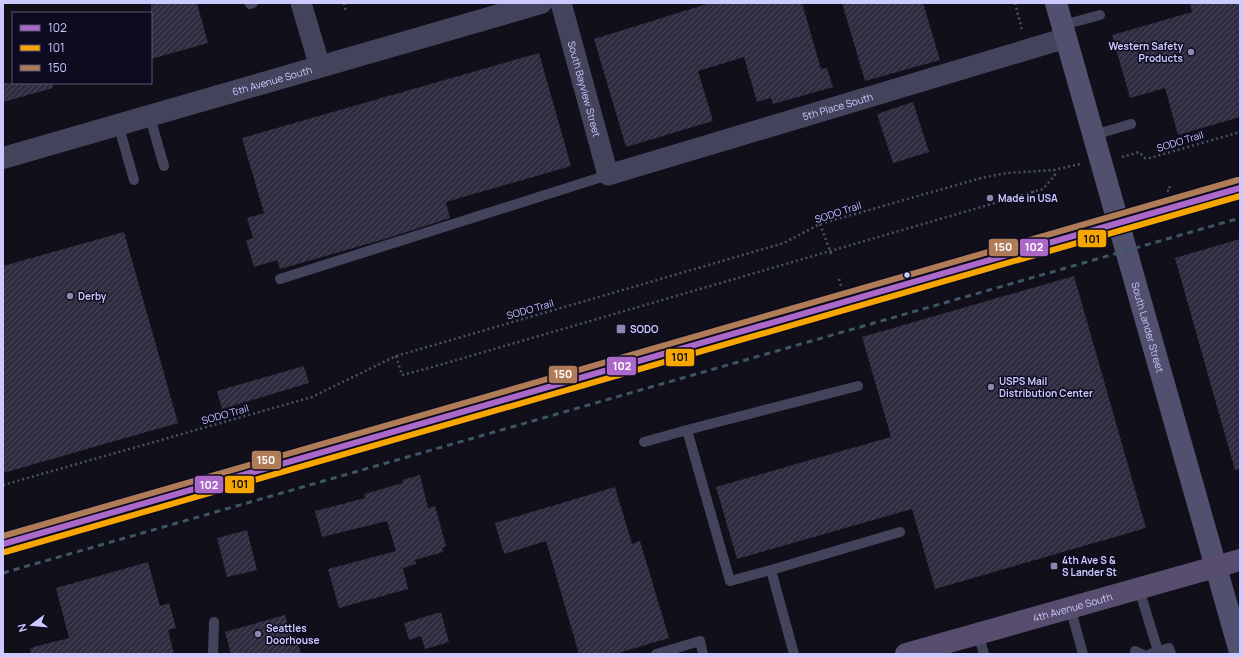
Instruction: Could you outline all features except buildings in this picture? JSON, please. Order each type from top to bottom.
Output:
[{"type":"main road","name":"South Lander Street","points":[[1056,3],[1240,652]]},
{"type":"main road","name":"4th Avenue South","points":[[906,654],[981,644],[1070,607],[1240,560]]},
{"type":"street","points":[[301,3],[320,67]]},
{"type":"street","name":"6th Avenue South","points":[[3,158],[149,114],[320,67],[542,3]]},
{"type":"street","name":"South Bayview Street","points":[[560,3],[608,175]]},
{"type":"street","name":"5th Place South","points":[[608,175],[1065,32]]},
{"type":"lane","points":[[1065,32],[1100,15]]},
{"type":"lane","points":[[149,114],[164,166]]},
{"type":"lane","points":[[118,124],[134,180]]},
{"type":"lane","points":[[1094,135],[1131,124]]},
{"type":"lane","points":[[280,279],[608,175]]},
{"type":"lane","points":[[3,544],[1240,188]]},
{"type":"lane","points":[[644,442],[858,386]]},
{"type":"lane","points":[[687,430],[730,581],[900,532]]},
{"type":"lane","points":[[771,570],[794,654]]},
{"type":"lane","points":[[1139,588],[1154,653],[1169,648],[1171,654]]},
{"type":"lane","points":[[1070,607],[1083,654]]},
{"type":"lane","points":[[213,654],[214,622]]},
{"type":"lane","points":[[656,654],[700,641],[703,654]]},
{"type":"path","points":[[344,3],[346,12]]},
{"type":"path","name":"SODO Trail","points":[[1128,156],[1139,152],[1146,158],[1150,158],[1240,132]]},
{"type":"path","name":"SODO Trail","points":[[3,485],[312,397],[396,356],[784,243],[820,224],[981,178],[1007,173],[1054,170],[1067,166]]},
{"type":"path","points":[[396,356],[402,375],[826,253],[830,249],[1044,189],[1055,175],[1054,170]]},
{"type":"path","points":[[1163,192],[1170,190],[1169,184]]},
{"type":"path","points":[[1033,192],[1035,198]]},
{"type":"path","points":[[820,224],[832,256]]},
{"type":"path","points":[[839,279],[841,286]]},
{"type":"railway","points":[[3,573],[1240,218]]},
{"type":"transit line","name":"150","points":[[3,536],[1238,180]]},
{"type":"transit line","name":"102","points":[[3,544],[1240,188]]},
{"type":"transit line","name":"101","points":[[5,552],[1240,196]]},
{"type":"place","name":"Western Safety Products","points":[[1191,52]]},
{"type":"place","name":"Made in USA","points":[[990,198]]},
{"type":"place","name":"Derby","points":[[70,296]]},
{"type":"place","name":"SODO","points":[[621,329]]},
{"type":"place","name":"USPS Mail Distribution Center","points":[[991,387]]},
{"type":"place","name":"4th Ave S & S Lander St","points":[[1054,566]]},
{"type":"place","name":"Seattles Doorhouse","points":[[258,634]]}]
